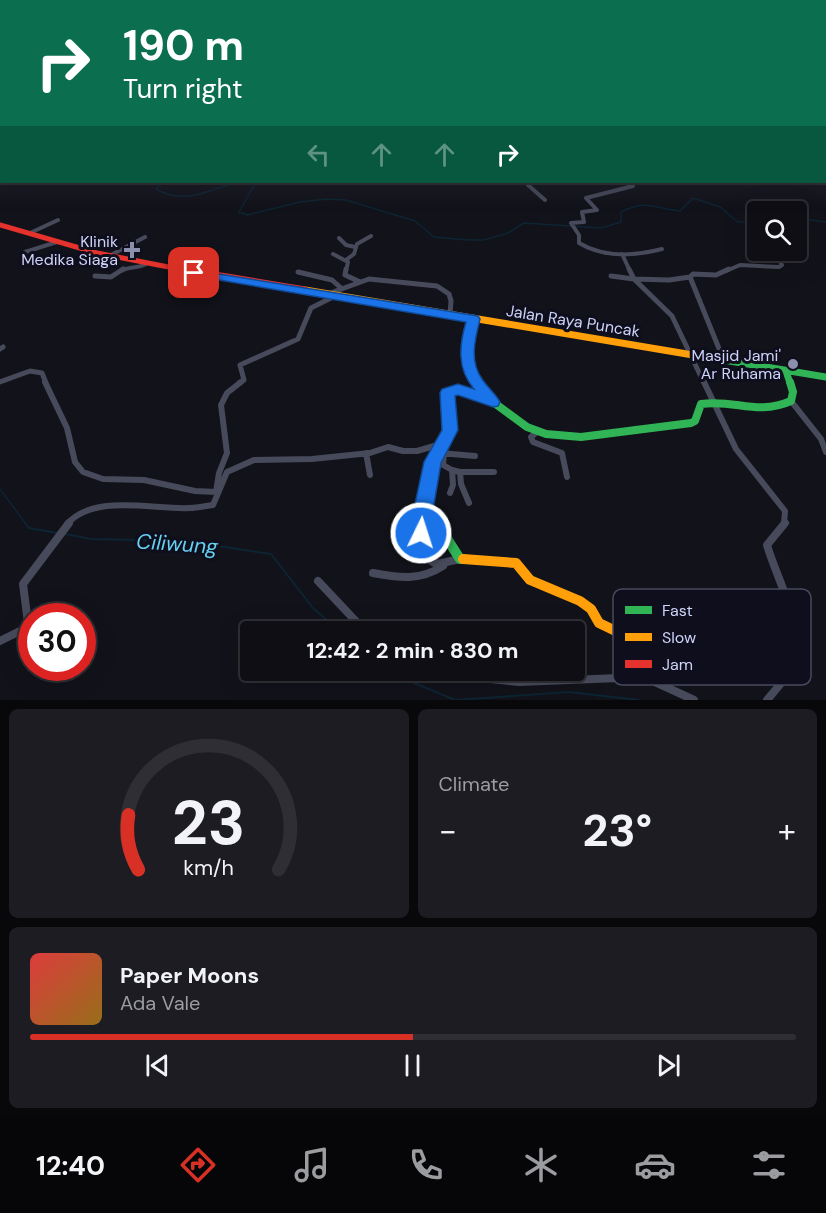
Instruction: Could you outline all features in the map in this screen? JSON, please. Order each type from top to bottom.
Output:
[{"type":"main road","name":"Jalan Raya Puncak","points":[[0,225],[109,256],[146,264],[826,377]]},
{"type":"main road","points":[[613,629],[599,622],[585,604],[530,580],[516,563],[460,559],[440,525],[424,512],[423,505],[432,464],[441,453],[450,430],[446,398],[448,392],[459,390],[493,402],[537,432],[581,437],[637,428],[689,424],[695,421],[701,404],[713,401],[757,411],[775,409],[791,401],[793,392],[786,371]]},
{"type":"street","points":[[0,183],[36,183]]},
{"type":"street","points":[[530,183],[528,185],[545,200]]},
{"type":"street","points":[[633,183],[633,186],[586,198],[597,210],[582,212],[584,222],[572,225],[579,235],[579,243],[584,247],[622,254],[649,253],[662,249]]},
{"type":"street","points":[[30,233],[58,220]]},
{"type":"street","points":[[339,238],[346,245],[354,247],[371,236]]},
{"type":"street","points":[[109,256],[145,237]]},
{"type":"street","points":[[25,252],[57,242]]},
{"type":"street","points":[[346,260],[354,254],[354,247]]},
{"type":"street","points":[[622,254],[634,279],[672,316],[736,449],[786,514],[786,522],[767,545],[781,589]]},
{"type":"street","points":[[333,255],[349,263],[345,274],[358,281]]},
{"type":"street","points":[[611,276],[669,280],[695,274],[716,275],[740,265],[779,267],[782,265],[780,261]]},
{"type":"street","points":[[95,276],[109,278],[127,267],[139,268],[146,264]]},
{"type":"street","points":[[298,272],[332,280],[341,288]]},
{"type":"street","points":[[690,277],[724,361]]},
{"type":"street","points":[[325,295],[358,281],[369,279],[440,286],[451,296],[450,315]]},
{"type":"street","points":[[0,641],[22,630],[28,623],[23,584],[69,522],[77,515],[98,507],[138,504],[189,508],[216,503],[218,490],[216,476],[227,454],[221,412],[222,399],[228,389],[244,380],[240,365],[299,339],[311,308],[335,297]]},
{"type":"street","points":[[473,319],[467,343],[467,359],[474,380],[493,402]]},
{"type":"street","points":[[0,382],[30,370],[42,373],[67,428],[73,457],[83,472],[103,479],[144,480],[195,491],[218,490]]},
{"type":"street","points":[[791,401],[821,440],[826,452]]},
{"type":"street","points":[[537,432],[531,437],[532,442],[562,453],[567,477]]},
{"type":"street","points":[[218,490],[227,472],[254,460],[312,459],[366,453],[388,447],[403,451],[417,451],[445,442]]},
{"type":"street","points":[[366,453],[370,476]]},
{"type":"street","points":[[475,456],[441,453],[443,465],[452,470],[494,472]]},
{"type":"street","points":[[450,492],[453,485],[452,470]]},
{"type":"street","points":[[460,472],[461,484],[469,503]]},
{"type":"street","points":[[424,512],[420,525],[425,555],[433,563],[443,566]]},
{"type":"street","points":[[373,573],[417,579],[430,575],[443,566],[460,559]]},
{"type":"street","points":[[318,580],[356,621]]},
{"type":"street","points":[[585,677],[613,677]]},
{"type":"street","points":[[509,681],[533,681]]},
{"type":"street","points":[[660,685],[694,700]]},
{"type":"street","points":[[767,700],[778,685]]},
{"type":"waterway","points":[[161,183],[156,189],[176,196],[196,195],[233,183]]},
{"type":"waterway","points":[[255,183],[239,212],[247,215],[300,202],[327,199],[346,200],[415,221],[434,237],[468,240],[484,240],[508,233],[524,223],[601,228],[621,222],[621,212],[630,208],[644,205],[680,211],[693,198],[720,207],[738,222],[747,222]]},
{"type":"waterway","points":[[807,219],[826,222]]},
{"type":"waterway","name":"Ciliwung","points":[[0,489],[26,524]]},
{"type":"waterway","name":"Ciliwung","points":[[25,523],[29,528],[57,533]]},
{"type":"waterway","name":"Ciliwung","points":[[65,534],[91,539],[185,541],[271,554],[313,608],[328,621]]},
{"type":"waterway","name":"Ciliwung","points":[[409,681],[455,700]]},
{"type":"waterway","name":"Ciliwung","points":[[456,700],[569,692],[639,700]]},
{"type":"traffic: fast","points":[[693,355],[826,377]]},
{"type":"traffic: fast","points":[[463,559],[460,559],[440,525],[424,512],[423,505],[432,462],[450,430],[447,393],[458,389],[493,402],[527,427],[546,434],[581,437],[691,423],[695,421],[701,404],[713,402],[766,409],[778,407],[791,401],[793,392],[786,371]]},
{"type":"traffic: slow","points":[[305,290],[693,355]]},
{"type":"traffic: slow","points":[[463,559],[516,563],[530,580],[580,601],[591,609],[599,623],[613,630]]},
{"type":"traffic: jam","points":[[0,225],[97,253],[146,264],[305,290]]},
{"type":"place","name":"Klinik Medika Siaga","points":[[132,250]]},
{"type":"place","name":"Masjid Jami' Ar Ruhama","points":[[793,364]]},
{"type":"route","points":[[194,273],[473,319],[467,343],[467,359],[474,380],[493,402],[458,389],[447,393],[451,425],[447,439],[432,462],[423,505],[421,533]]}]
